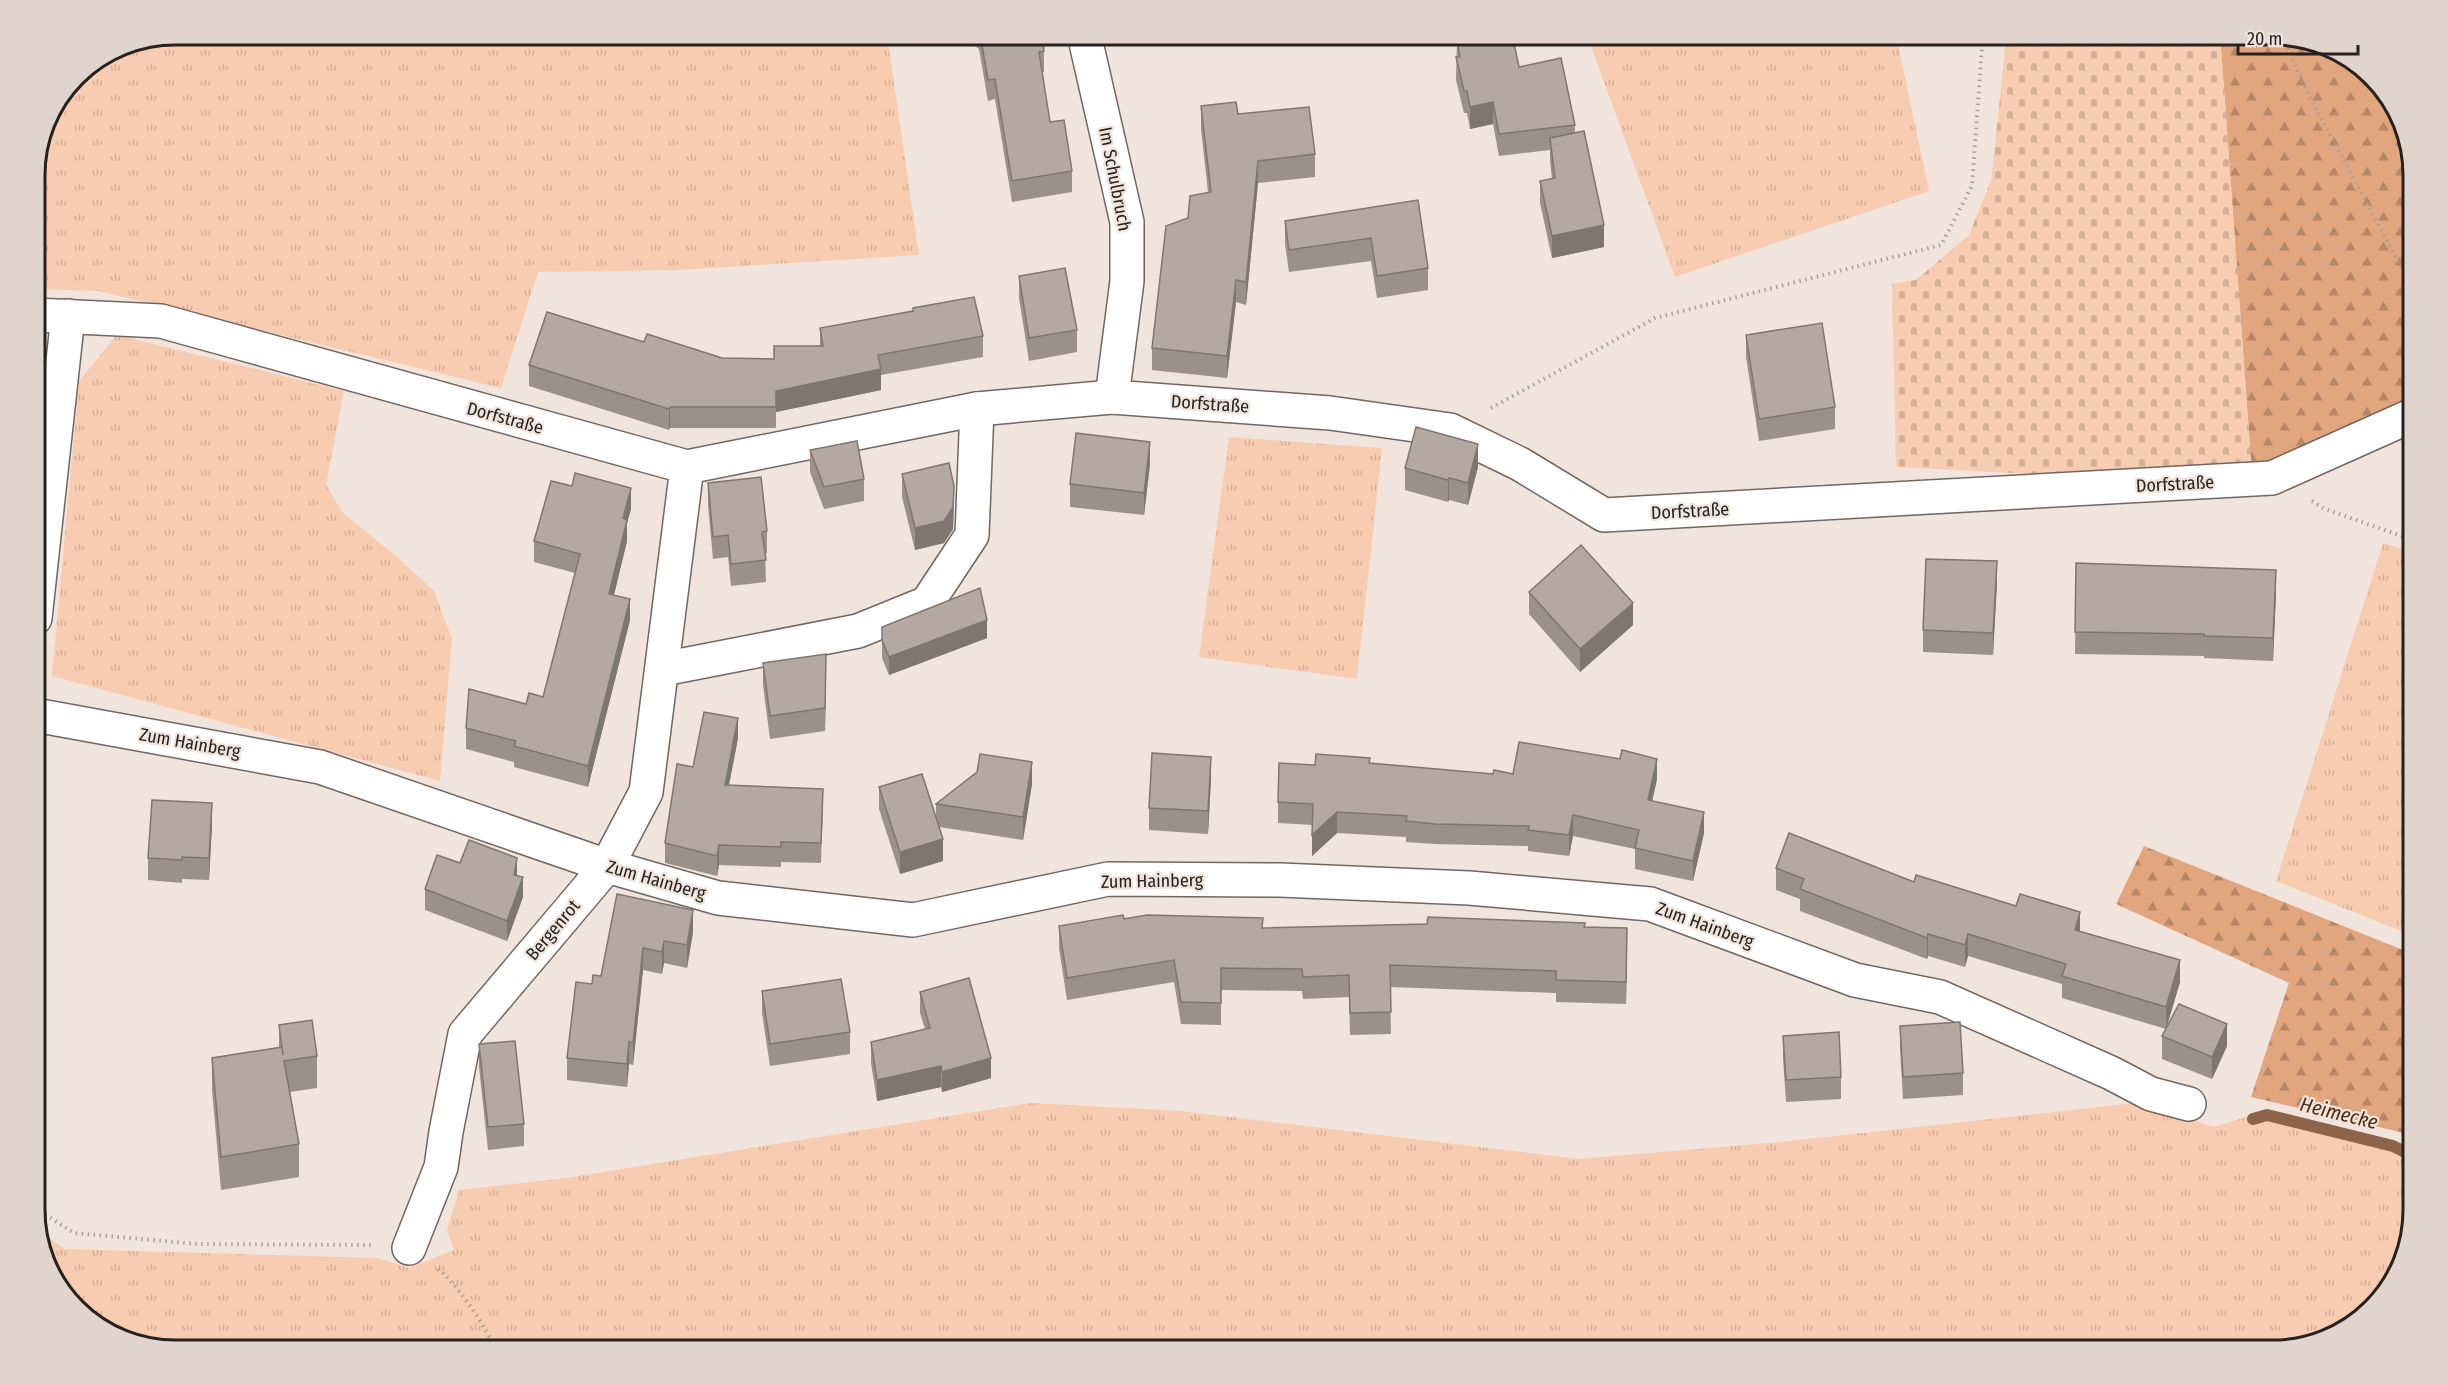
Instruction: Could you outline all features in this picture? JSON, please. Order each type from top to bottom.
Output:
[{"type":"street","name":"Im Schulbruch","points":[[1087,45],[1127,222],[1127,281],[1112,397]]},
{"type":"street","name":"Dorfstraße","points":[[45,315],[161,321],[687,467],[977,409],[1112,397],[1330,413],[1450,430],[1520,464],[1604,515],[2272,478],[2403,419]]},
{"type":"street","points":[[45,526],[68,316]]},
{"type":"street","points":[[663,669],[858,631],[927,603],[972,535],[977,409]]},
{"type":"street","name":"Bergenrot","points":[[409,1248],[441,1167],[465,1034],[607,866],[646,792],[687,467]]},
{"type":"street","name":"Zum Hainberg","points":[[45,717],[320,767],[607,866],[718,898],[913,920],[1108,879],[1280,880],[1469,888],[1650,904],[1855,980],[1940,997],[2111,1072],[2151,1094],[2189,1104]]},
{"type":"path","points":[[1450,430],[1655,318],[1941,245],[1972,186],[1983,45]]},
{"type":"path","points":[[2287,46],[2308,94],[2403,270]]},
{"type":"path","points":[[2272,478],[2325,509],[2403,536]]},
{"type":"path","points":[[45,1214],[74,1233],[197,1244],[284,1246],[347,1244],[409,1248],[446,1275],[476,1315],[490,1340]]},
{"type":"green space","points":[[174,45],[888,45],[919,255],[678,270],[538,272],[501,388],[98,291],[45,289],[45,166],[49,141],[62,110],[89,77],[117,58],[141,49]]},
{"type":"green space","points":[[1591,45],[1898,45],[1929,191],[1675,277]]},
{"type":"green space","points":[[2006,45],[2221,45],[2252,475],[2071,476],[1896,467],[1892,284],[1916,280],[1969,235],[1991,181]]},
{"type":"green space","points":[[2221,45],[2290,46],[2307,49],[2338,62],[2371,89],[2390,117],[2401,149],[2403,166],[2403,408],[2252,475]]},
{"type":"green space","points":[[117,335],[344,391],[326,485],[342,512],[434,591],[452,639],[440,781],[52,676],[79,381]]},
{"type":"green space","points":[[1229,437],[1382,448],[1357,679],[1199,657]]},
{"type":"green space","points":[[2383,543],[2403,549],[2403,932],[2276,881]]},
{"type":"green space","points":[[2144,846],[2403,950],[2403,1133],[2251,1097],[2289,983],[2116,904]]},
{"type":"green space","points":[[2145,1102],[2213,1127],[2269,1110],[2394,1142],[2403,1147],[2402,1227],[2399,1244],[2386,1275],[2365,1302],[2338,1323],[2323,1330],[2307,1336],[2274,1340],[174,1340],[141,1336],[110,1323],[96,1313],[72,1289],[58,1268],[47,1236],[65,1249],[378,1258],[409,1268],[454,1250],[447,1230],[459,1190],[566,1178],[1030,1103],[1181,1111],[1579,1159],[1780,1142]]},
{"type":"building","points":[[982,45],[1043,45],[1044,51],[1039,52],[1050,122],[1064,120],[1072,171],[1012,181],[995,79],[988,80]]},
{"type":"building","points":[[1458,45],[1514,45],[1519,67],[1561,58],[1575,125],[1499,134],[1493,102],[1470,107],[1456,57],[1460,57]]},
{"type":"building","points":[[1236,102],[1238,114],[1309,107],[1315,154],[1258,161],[1246,282],[1236,280],[1227,356],[1152,348],[1166,226],[1188,218],[1190,196],[1211,192],[1201,106]]},
{"type":"building","points":[[1584,131],[1604,225],[1552,236],[1540,181],[1555,178],[1550,138]]},
{"type":"building","points":[[1418,200],[1428,268],[1377,276],[1371,238],[1289,250],[1285,221]]},
{"type":"building","points":[[1065,268],[1077,330],[1029,338],[1019,276]]},
{"type":"building","points":[[974,297],[983,336],[878,355],[881,369],[776,391],[776,407],[670,407],[669,409],[529,365],[547,312],[644,342],[647,334],[722,358],[774,359],[774,346],[823,346],[820,328]]},
{"type":"building","points":[[1822,323],[1835,407],[1759,419],[1746,335]]},
{"type":"building","points":[[1416,427],[1478,444],[1468,483],[1405,468]]},
{"type":"building","points":[[1076,433],[1150,442],[1144,493],[1070,484]]},
{"type":"building","points":[[857,441],[864,479],[824,487],[810,450]]},
{"type":"building","points":[[949,463],[954,486],[953,507],[944,521],[915,528],[902,474]]},
{"type":"building","points":[[575,473],[631,488],[623,518],[627,520],[609,594],[630,599],[588,766],[514,746],[516,741],[466,728],[469,689],[526,704],[529,693],[543,697],[580,554],[534,541],[551,481],[572,486]]},
{"type":"building","points":[[761,477],[767,531],[762,532],[766,560],[731,564],[728,535],[713,537],[708,483]]},
{"type":"building","points":[[1581,545],[1633,603],[1580,649],[1529,592]]},
{"type":"building","points":[[1926,559],[1997,561],[1993,633],[1923,630]]},
{"type":"building","points":[[2076,563],[2276,570],[2273,638],[2204,636],[2204,634],[2075,632]]},
{"type":"building","points":[[980,588],[987,620],[889,657],[882,640],[882,627]]},
{"type":"building","points":[[826,654],[825,708],[770,716],[763,663]]},
{"type":"building","points":[[704,712],[738,718],[725,785],[823,789],[821,843],[781,842],[781,847],[719,845],[717,856],[665,843],[677,764],[693,767]]},
{"type":"building","points":[[1519,742],[1620,759],[1622,750],[1657,759],[1648,800],[1704,812],[1693,861],[1635,848],[1639,830],[1573,815],[1569,835],[1528,830],[1529,826],[1435,824],[1406,821],[1407,816],[1337,812],[1312,835],[1313,804],[1278,802],[1279,763],[1315,765],[1316,754],[1370,758],[1369,763],[1493,774],[1494,770],[1513,774]]},
{"type":"building","points":[[1152,753],[1211,757],[1208,811],[1149,808]]},
{"type":"building","points":[[980,754],[1032,762],[1023,817],[936,804],[977,772]]},
{"type":"building","points":[[922,774],[943,839],[900,852],[879,787]]},
{"type":"building","points":[[152,800],[212,803],[209,858],[182,857],[182,860],[148,858]]},
{"type":"building","points":[[1789,833],[1914,882],[1916,875],[2016,906],[2020,894],[2080,912],[2075,930],[2180,960],[2166,1007],[2062,976],[2066,964],[1968,934],[1965,945],[1928,934],[1927,938],[1800,889],[1804,879],[1776,868]]},
{"type":"building","points":[[469,840],[517,858],[514,875],[523,877],[507,921],[425,889],[437,855],[460,863]]},
{"type":"building","points":[[617,894],[693,910],[687,945],[664,941],[662,952],[643,948],[633,1043],[629,1042],[627,1064],[567,1058],[576,982],[592,984],[593,975],[601,976]]},
{"type":"building","points":[[1123,915],[1124,919],[1147,915],[1263,918],[1262,928],[1427,924],[1428,917],[1585,923],[1584,927],[1627,928],[1626,982],[1556,980],[1556,971],[1390,965],[1391,1012],[1350,1013],[1349,975],[1303,977],[1302,969],[1221,968],[1221,1003],[1181,1002],[1174,960],[1067,978],[1059,926]]},
{"type":"building","points":[[969,978],[991,1058],[942,1072],[941,1066],[877,1080],[871,1042],[930,1028],[920,992]]},
{"type":"building","points":[[841,979],[850,1032],[770,1044],[762,991]]},
{"type":"building","points":[[2179,1004],[2227,1024],[2212,1057],[2162,1036]]},
{"type":"building","points":[[312,1020],[317,1056],[284,1061],[299,1144],[221,1157],[212,1058],[282,1047],[279,1025]]},
{"type":"building","points":[[1960,1022],[1963,1073],[1903,1077],[1900,1026]]},
{"type":"building","points":[[1839,1032],[1841,1077],[1786,1080],[1783,1036]]},
{"type":"building","points":[[515,1041],[524,1124],[488,1127],[479,1044]]},
{"type":"waterway","name":"Heimecke","points":[[2253,1119],[2267,1115],[2393,1146],[2403,1151]]}]
